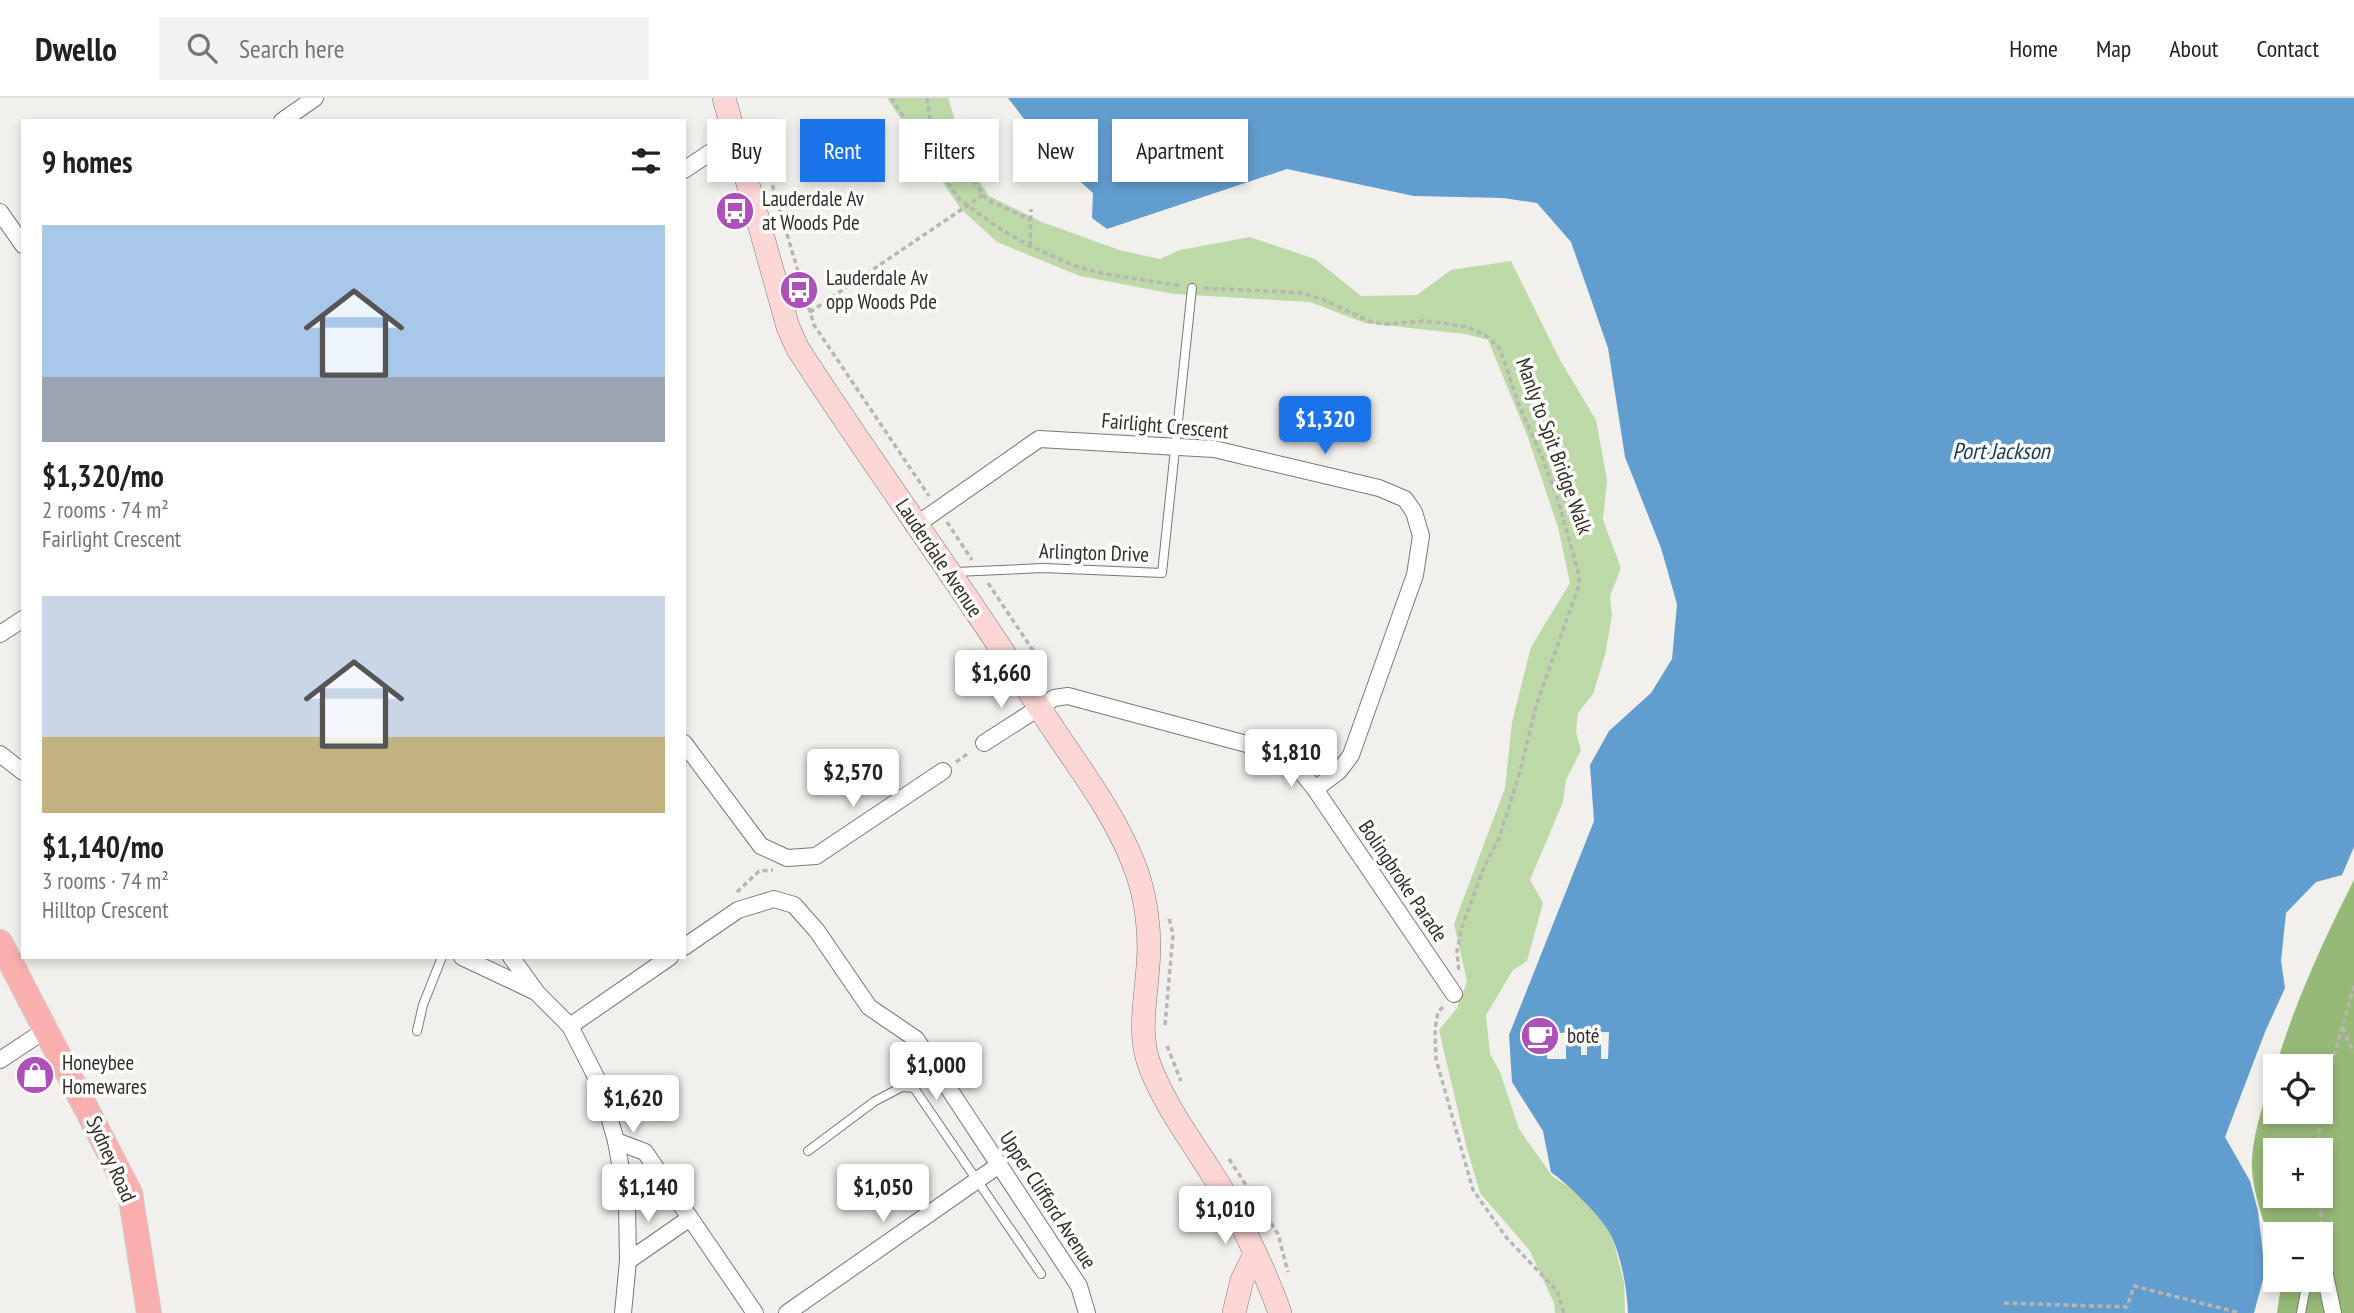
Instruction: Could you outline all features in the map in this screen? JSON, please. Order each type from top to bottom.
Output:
[{"type":"main road","name":"Lauderdale Avenue","points":[[724,98],[730,119]]},
{"type":"main road","name":"Lauderdale Avenue","points":[[748,182],[788,327],[804,358],[1111,817],[1135,866],[1142,890],[1148,940],[1149,964],[1143,1014],[1146,1056],[1172,1111],[1224,1194],[1272,1290],[1280,1313]]},
{"type":"main road","name":"Sydney Road","points":[[0,942],[130,1193],[149,1313]]},
{"type":"main road","points":[[1234,1313],[1242,1280],[1254,1256]]},
{"type":"street","points":[[285,119],[315,98]]},
{"type":"street","points":[[686,169],[707,155]]},
{"type":"street","points":[[0,212],[21,242]]},
{"type":"street","name":"Fairlight Crescent","points":[[916,525],[1039,439],[1214,449],[1379,488],[1405,499],[1414,513],[1421,536],[1415,575],[1351,755],[1339,771],[1315,789]]},
{"type":"street","points":[[0,634],[21,620]]},
{"type":"street","name":"Bolingbroke Parade","points":[[984,743],[1054,698],[1068,696],[1254,746],[1291,759],[1315,789],[1454,994]]},
{"type":"street","points":[[686,746],[761,846],[788,858],[816,856],[943,771]]},
{"type":"street","points":[[0,754],[21,770]]},
{"type":"street","name":"Upper Clifford Avenue","points":[[686,946],[738,910],[774,899],[794,905],[817,931],[869,1007],[916,1039],[1079,1286],[1087,1313]]},
{"type":"street","points":[[465,959],[536,992]]},
{"type":"street","points":[[512,959],[536,992],[570,1026],[600,1085],[616,1141],[627,1203],[628,1261],[623,1313]]},
{"type":"street","points":[[570,1026],[667,959]]},
{"type":"street","points":[[0,1060],[47,1029]]},
{"type":"street","points":[[616,1141],[645,1152],[755,1313]]},
{"type":"street","points":[[787,1313],[999,1165]]},
{"type":"street","points":[[628,1261],[690,1218]]},
{"type":"street","points":[[2325,1292],[2333,1313]]},
{"type":"lane","name":"Arlington Drive","points":[[948,573],[1043,568],[1162,573],[1192,288]]},
{"type":"lane","points":[[417,1031],[423,1005],[441,959]]},
{"type":"lane","points":[[808,1151],[875,1101],[902,1087],[914,1088],[1041,1274]]},
{"type":"lane","points":[[2301,1313],[2305,1292]]},
{"type":"path","name":"Manly to Spit Bridge Walk","points":[[891,98],[905,119]]},
{"type":"path","points":[[927,98],[930,119]]},
{"type":"path","points":[[752,117],[814,325],[922,486]]},
{"type":"path","name":"Manly to Spit Bridge Walk","points":[[948,182],[967,206],[1030,246],[1075,266],[1105,274],[1192,288],[1303,293],[1371,322],[1443,323],[1467,327],[1488,337],[1500,349],[1519,405],[1546,468],[1565,525],[1579,575],[1579,585],[1536,706],[1520,772],[1499,838],[1484,867],[1462,927],[1457,951],[1460,970],[1458,985],[1454,994],[1438,1012],[1435,1029],[1436,1059],[1472,1190],[1506,1237],[1557,1291],[1564,1313]]},
{"type":"path","points":[[975,182],[988,200],[1031,220]]},
{"type":"path","points":[[788,327],[983,195]]},
{"type":"path","points":[[1030,246],[1031,209]]},
{"type":"path","points":[[953,531],[970,557]]},
{"type":"path","points":[[985,579],[1043,669]]},
{"type":"path","points":[[943,771],[984,743]]},
{"type":"path","points":[[734,896],[759,871],[796,870],[803,857]]},
{"type":"path","points":[[1164,1034],[1173,935],[1168,909]]},
{"type":"path","points":[[2333,1059],[2354,986]]},
{"type":"path","points":[[2342,1027],[2353,1052]]},
{"type":"path","points":[[1165,1042],[1184,1090]]},
{"type":"path","points":[[1228,1158],[1279,1234],[1290,1279]]},
{"type":"path","points":[[2004,1303],[2127,1307],[2134,1286],[2241,1313]]},
{"type":"green space","points":[[887,98],[948,98],[955,119],[901,119]]},
{"type":"green space","points":[[943,182],[980,182],[989,196],[1042,222],[1119,250],[1160,259],[1180,250],[1250,237],[1315,259],[1361,296],[1417,295],[1451,270],[1511,261],[1560,360],[1596,420],[1607,480],[1603,520],[1621,568],[1610,596],[1612,616],[1605,655],[1593,694],[1578,713],[1576,732],[1581,750],[1566,780],[1563,802],[1530,880],[1543,903],[1527,961],[1513,970],[1486,1015],[1490,1054],[1500,1072],[1519,1129],[1552,1176],[1587,1199],[1609,1224],[1624,1282],[1625,1313],[1555,1313],[1554,1303],[1530,1251],[1480,1193],[1439,1030],[1457,1008],[1467,981],[1454,924],[1505,788],[1512,722],[1531,647],[1570,583],[1558,527],[1527,435],[1488,340],[1465,334],[1365,323],[1310,302],[1174,294],[1080,276],[997,242],[960,208]]},
{"type":"green space","points":[[2354,880],[2354,1313],[2277,1313],[2280,1292],[2333,1292],[2333,1222],[2264,1222],[2252,1171],[2255,1135],[2263,1106],[2263,1124],[2333,1124],[2333,1054],[2280,1054],[2321,948]]},
{"type":"water","name":"Port Jackson","points":[[1008,98],[2354,98],[2354,847],[2342,875],[2316,882],[2286,913],[2281,961],[2285,988],[2265,1032],[2225,1137],[2250,1181],[2258,1211],[2263,1279],[2254,1313],[1628,1313],[1619,1255],[1608,1229],[1585,1202],[1551,1172],[1543,1131],[1512,1082],[1509,1035],[1594,821],[1590,765],[1609,731],[1651,693],[1672,659],[1677,604],[1661,548],[1625,457],[1608,348],[1571,242],[1537,203],[1503,198],[1414,196],[1287,169],[1248,182],[1107,229],[1092,218],[1093,193],[1081,182],[1098,182],[1098,119],[1024,119]]},
{"type":"pier","points":[[1609,1032],[1608,1059],[1601,1059],[1601,1040],[1587,1040],[1587,1055],[1581,1055],[1581,1045],[1566,1045],[1566,1059],[1547,1059],[1548,1033]]},
{"type":"place","name":"Lauderdale Av at Woods Pde","points":[[735,211]]},
{"type":"place","name":"Lauderdale Av opp Woods Pde","points":[[799,290]]},
{"type":"place","name":"boté","points":[[1540,1036]]},
{"type":"place","name":"Honeybee Homewares","points":[[35,1075]]}]
